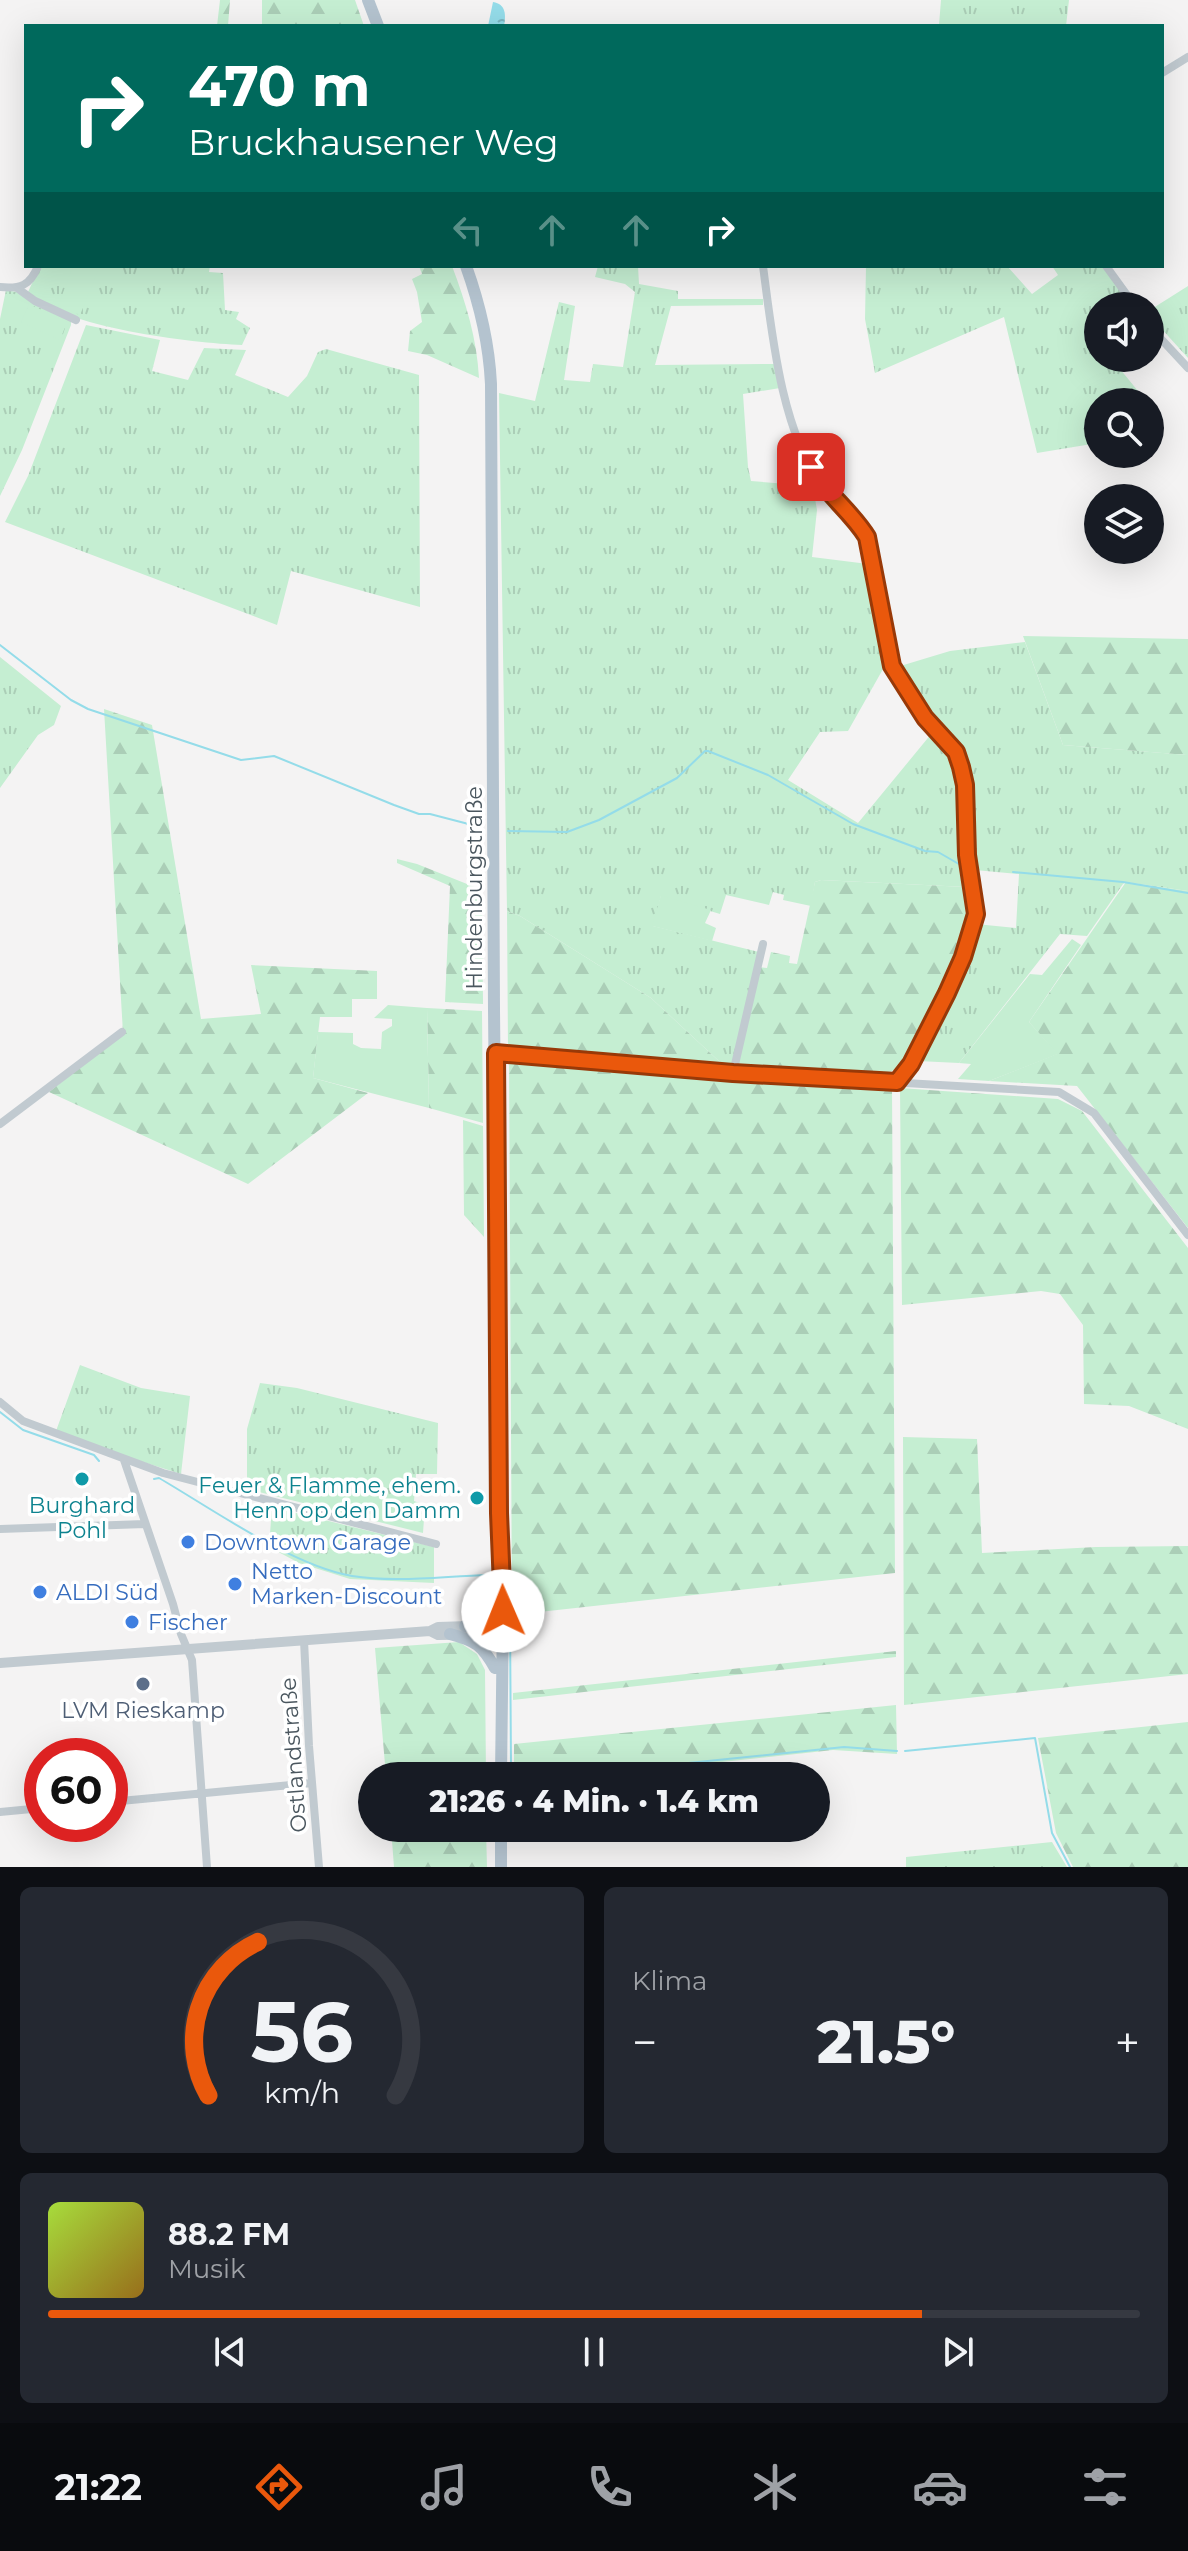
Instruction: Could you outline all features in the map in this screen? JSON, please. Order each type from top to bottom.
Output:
[{"type":"main road","points":[[368,0],[377,24]]},
{"type":"main road","name":"Hindenburgstraße","points":[[467,268],[488,342],[491,384],[494,1010],[502,1557],[495,1668],[501,1750]]},
{"type":"main road","name":"Hindenburgstraße","points":[[499,1513],[494,1592],[498,1630],[501,1762]]},
{"type":"main road","points":[[465,1626],[483,1614],[494,1592]]},
{"type":"main road","points":[[450,1634],[483,1647],[495,1668]]},
{"type":"main road","points":[[501,1842],[501,1867]]},
{"type":"street","points":[[1164,72],[1188,57]]},
{"type":"street","points":[[0,287],[24,286],[37,268]]},
{"type":"street","points":[[763,268],[774,354],[800,447],[822,486],[867,537],[892,666],[925,718],[956,752],[965,785],[967,855],[976,914],[963,957],[947,993],[911,1064],[897,1082]]},
{"type":"street","points":[[1107,268],[1125,292]]},
{"type":"street","points":[[17,288],[35,301],[76,320]]},
{"type":"street","points":[[1164,342],[1188,368]]},
{"type":"street","points":[[733,1073],[763,944]]},
{"type":"street","points":[[0,1124],[122,1032]]},
{"type":"street","points":[[496,1053],[733,1073],[1059,1092],[1094,1113],[1188,1235]]},
{"type":"street","points":[[0,1402],[23,1421],[163,1473],[436,1544]]},
{"type":"street","points":[[124,1460],[192,1660],[207,1867]]},
{"type":"street","points":[[0,1529],[145,1524]]},
{"type":"street","points":[[0,1663],[430,1631],[438,1627],[498,1630]]},
{"type":"street","points":[[430,1631],[438,1635],[498,1630]]},
{"type":"street","name":"Ostlandstraße","points":[[304,1640],[319,1867]]},
{"type":"street","points":[[128,1800],[312,1783]]},
{"type":"street","points":[[0,1812],[24,1810]]},
{"type":"green space","points":[[220,0],[230,0],[228,24],[217,24]]},
{"type":"green space","points":[[262,0],[355,0],[363,24],[262,24]]},
{"type":"green space","points":[[941,0],[1069,0],[1066,24],[939,24]]},
{"type":"green space","points":[[39,268],[210,268],[209,272],[223,273],[225,310],[239,312],[236,319],[250,328],[242,345],[161,337],[68,315],[45,305],[28,292]]},
{"type":"green space","points":[[72,268],[99,269],[80,315],[58,306]]},
{"type":"green space","points":[[420,268],[453,268],[470,321],[479,378],[427,355],[408,351],[410,331],[422,322],[412,279],[422,274]]},
{"type":"green space","points":[[597,268],[638,268],[639,284],[678,291],[678,299],[763,299],[763,305],[671,306],[655,365],[775,364],[780,388],[743,394],[751,481],[787,484],[794,474],[810,470],[817,510],[812,557],[868,564],[887,662],[848,731],[820,732],[788,780],[858,823],[932,733],[953,755],[961,787],[966,887],[821,880],[815,882],[811,906],[783,900],[784,895],[773,892],[769,905],[726,895],[720,914],[661,896],[653,926],[759,952],[731,1065],[721,1063],[651,998],[520,916],[507,911],[499,393],[535,401],[559,302],[575,306],[564,380],[590,382],[593,364],[623,367],[635,292],[625,284],[595,277]]},
{"type":"green space","points":[[866,268],[1009,268],[1032,294],[1058,275],[1053,268],[1104,268],[1122,292],[1084,292],[1084,372],[1122,372],[1136,388],[1084,388],[1084,445],[1037,453],[1004,317],[875,373],[865,319]]},
{"type":"green space","points":[[1188,286],[1188,358],[1164,331],[1164,301]]},
{"type":"green space","points":[[6,290],[17,292],[71,321],[71,325],[22,450],[0,496],[0,319]]},
{"type":"green space","points":[[29,304],[67,322],[60,340],[21,322]]},
{"type":"green space","points":[[86,325],[160,340],[152,371],[188,380],[204,348],[246,350],[235,375],[288,397],[307,376],[318,352],[326,349],[419,375],[420,607],[291,571],[277,625],[5,522],[28,476]]},
{"type":"green space","points":[[1023,636],[1188,639],[1188,771],[1187,755],[1063,745]]},
{"type":"green space","points":[[1025,642],[1063,745],[1188,755],[1188,891],[1126,882],[1087,936],[1060,934],[959,1063],[918,1061],[950,995],[976,924],[1016,928],[1019,874],[975,870],[970,864],[969,781],[962,756],[926,713],[897,667],[950,651]]},
{"type":"green space","points":[[0,657],[61,706],[54,725],[38,735],[0,788]]},
{"type":"green space","points":[[104,709],[152,725],[201,1019],[261,1014],[251,965],[377,971],[377,999],[352,999],[352,1017],[320,1017],[313,1078],[368,1093],[248,1184],[49,1092],[123,1033]]},
{"type":"green space","points":[[397,859],[482,890],[483,1004],[445,1002],[450,886],[397,863]]},
{"type":"green space","points":[[815,882],[966,887],[972,905],[967,931],[949,980],[914,1051],[903,1064],[891,1071],[860,1078],[745,1072],[737,1063],[759,967],[767,968],[771,952],[790,956],[789,963],[797,964]]},
{"type":"green space","points":[[1126,882],[1188,891],[1188,1228],[1077,1086],[989,1081],[1057,1054],[1029,1022]]},
{"type":"green space","points":[[661,895],[711,910],[705,923],[716,928],[712,941],[652,926]]},
{"type":"green space","points":[[507,911],[520,916],[651,998],[721,1063],[733,1063],[731,1070],[508,1050]]},
{"type":"green space","points":[[1072,939],[1081,945],[1029,1022],[1058,1054],[989,1081],[958,1079],[971,1064],[959,1063],[1030,974],[1042,975]]},
{"type":"green space","points":[[388,1005],[427,1008],[429,1108],[313,1078],[318,1032],[353,1033],[353,1044],[361,1048],[381,1049],[382,1032],[392,1026],[392,1019],[374,1018]]},
{"type":"green space","points":[[427,1008],[482,1011],[483,1123],[429,1108]]},
{"type":"green space","points":[[509,1058],[892,1088],[895,1573],[512,1615]]},
{"type":"green space","points":[[900,1088],[1058,1099],[1082,1111],[1188,1248],[1188,1429],[1129,1406],[1084,1404],[1083,1325],[1060,1294],[1041,1291],[902,1305]]},
{"type":"green space","points":[[463,1120],[483,1126],[484,1237],[464,1215]]},
{"type":"green space","points":[[80,1365],[141,1388],[190,1396],[181,1474],[56,1431]]},
{"type":"green space","points":[[260,1383],[297,1388],[438,1423],[437,1474],[416,1474],[414,1501],[425,1505],[423,1533],[247,1489],[247,1429]]},
{"type":"green space","points":[[903,1437],[977,1439],[982,1553],[1188,1546],[1188,1674],[904,1705]]},
{"type":"green space","points":[[272,1507],[434,1547],[434,1583],[350,1579],[299,1563],[269,1547]]},
{"type":"green space","points":[[459,1642],[477,1654],[485,1670],[486,1762],[385,1762],[375,1648]]},
{"type":"green space","points":[[896,1651],[896,1657],[513,1700],[513,1693]]},
{"type":"green space","points":[[896,1705],[897,1754],[833,1750],[721,1762],[514,1762],[514,1744]]},
{"type":"green space","points":[[1188,1722],[1188,1867],[1073,1867],[1056,1833],[1038,1738]]},
{"type":"green space","points":[[392,1842],[486,1842],[487,1867],[394,1867]]},
{"type":"green space","points":[[1052,1842],[1067,1867],[906,1867],[906,1857]]},
{"type":"water","points":[[493,2],[504,11],[504,24],[488,24]]},
{"type":"waterway","points":[[0,645],[71,700],[88,709],[241,760],[274,756],[419,814],[480,827]]},
{"type":"waterway","points":[[508,831],[567,832],[599,820],[677,778],[708,751],[768,775],[853,824],[925,851],[938,852],[964,867]]},
{"type":"waterway","points":[[1013,872],[1123,882],[1188,893]]},
{"type":"waterway","points":[[0,1412],[23,1430],[94,1455],[99,1461]]},
{"type":"waterway","points":[[154,1479],[159,1478],[279,1549],[328,1570],[386,1579],[488,1575]]},
{"type":"waterway","points":[[507,1575],[511,1580],[510,1612]]},
{"type":"waterway","points":[[510,1621],[511,1767],[514,1771],[571,1775],[844,1747],[897,1751]]},
{"type":"waterway","points":[[905,1751],[1035,1738],[1052,1833],[1070,1867]]},
{"type":"place","name":"Burghard Pohl","points":[[82,1479]]},
{"type":"place","name":"Feuer & Flamme, ehem. Henn op den Damm","points":[[477,1498]]},
{"type":"place","name":"Downtown Garage","points":[[188,1542]]},
{"type":"place","name":"Netto Marken-Discount","points":[[235,1584]]},
{"type":"place","name":"ALDI Süd","points":[[40,1592]]},
{"type":"place","name":"Fischer","points":[[132,1622]]},
{"type":"place","name":"LVM Rieskamp","points":[[143,1684]]},
{"type":"route","points":[[503,1611],[499,1513],[496,1053],[733,1073],[897,1082],[911,1064],[947,993],[963,957],[976,914],[967,855],[965,785],[956,752],[925,718],[892,666],[867,537],[822,486],[811,467]]}]
